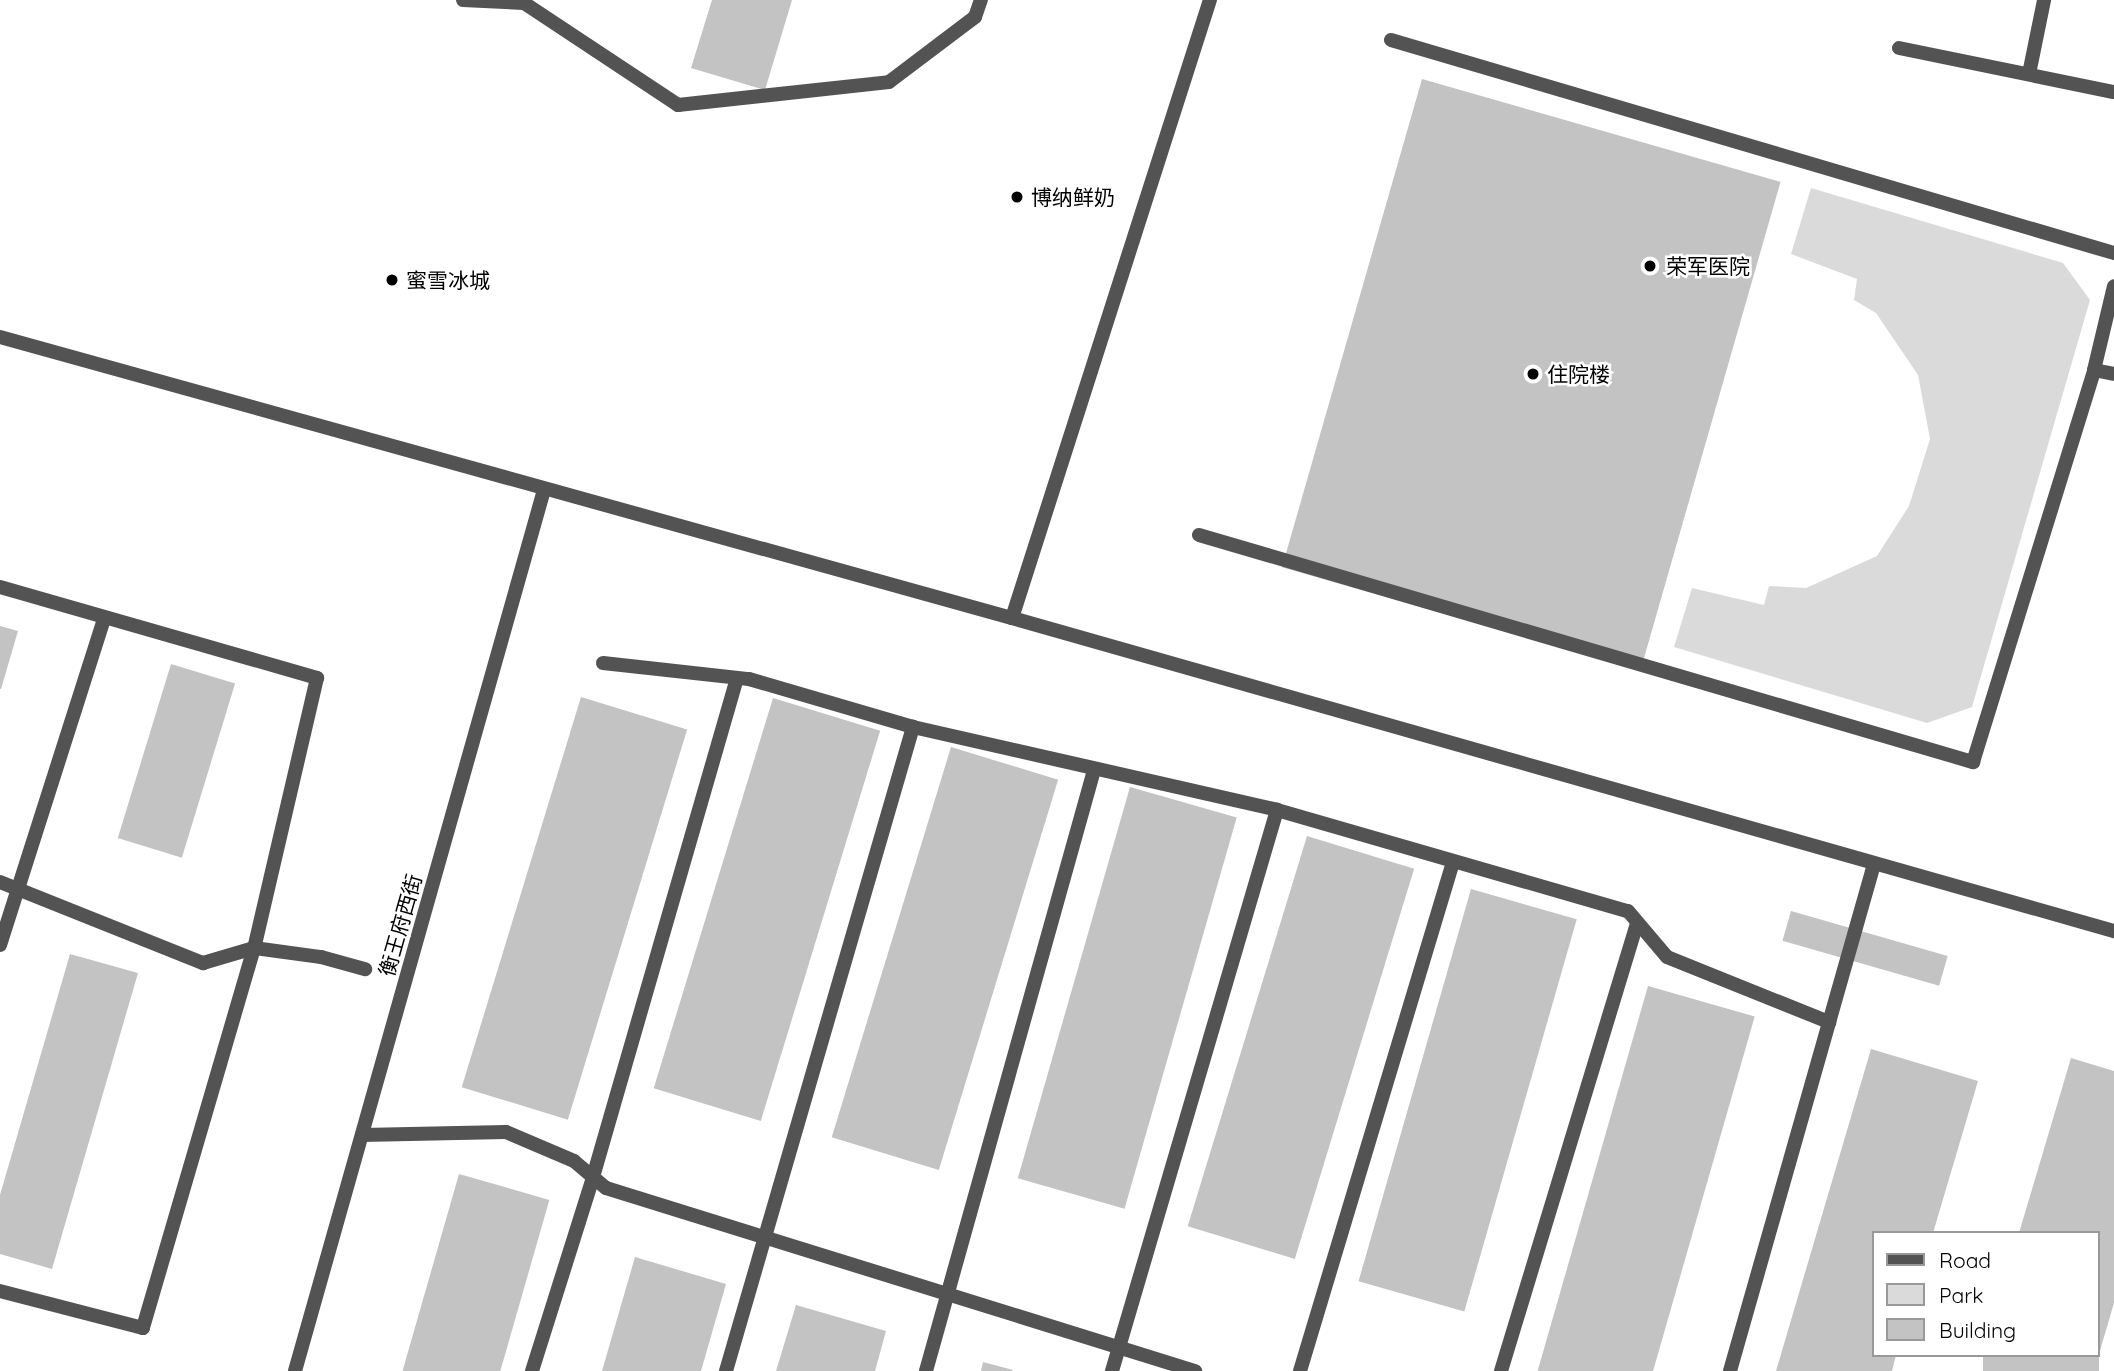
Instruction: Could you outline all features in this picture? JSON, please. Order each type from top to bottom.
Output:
[{"type":"street","points":[[463,0],[524,3],[678,105],[889,82],[975,17],[981,0]]},
{"type":"street","points":[[1012,618],[1210,0]]},
{"type":"street","points":[[2029,74],[2044,0]]},
{"type":"street","points":[[1391,40],[2114,253]]},
{"type":"street","points":[[1899,48],[2114,92]]},
{"type":"street","points":[[1199,535],[1973,762],[2094,370],[2114,286]]},
{"type":"street","points":[[0,337],[1012,618],[2114,930]]},
{"type":"street","points":[[2094,370],[2114,374]]},
{"type":"street","name":"衡王府西街","points":[[295,1371],[544,490]]},
{"type":"street","points":[[0,587],[317,678],[254,948],[143,1328],[0,1291]]},
{"type":"street","points":[[0,945],[104,619]]},
{"type":"street","points":[[603,663],[737,678],[913,727],[1277,810],[1628,911],[1667,957],[1829,1022]]},
{"type":"street","points":[[532,1371],[593,1177],[737,678]]},
{"type":"street","points":[[726,1371],[913,727]]},
{"type":"street","points":[[926,1371],[1094,770]]},
{"type":"street","points":[[1112,1371],[1277,810]]},
{"type":"street","points":[[1300,1371],[1453,862]]},
{"type":"street","points":[[1730,1371],[1874,864]]},
{"type":"street","points":[[0,882],[203,963],[254,948],[321,957],[365,969]]},
{"type":"street","points":[[1501,1371],[1637,924]]},
{"type":"street","points":[[362,1135],[506,1132],[574,1161],[606,1188],[1195,1371]]},
{"type":"green space","points":[[1811,188],[2063,263],[2090,300],[1972,707],[1927,723],[1674,647],[1692,588],[1764,605],[1769,586],[1806,588],[1877,556],[1909,506],[1930,439],[1918,375],[1876,313],[1854,300],[1857,279],[1791,254]]},
{"type":"building","points":[[712,0],[792,0],[765,90],[691,68]]},
{"type":"building","name":"住院楼","points":[[1422,79],[1781,182],[1641,670],[1282,567]]},
{"type":"building","points":[[0,626],[18,631],[1,689],[0,689]]},
{"type":"building","points":[[171,664],[235,684],[182,858],[118,838]]},
{"type":"building","points":[[581,697],[687,729],[568,1120],[462,1087]]},
{"type":"building","points":[[773,698],[880,731],[761,1121],[654,1088]]},
{"type":"building","points":[[951,747],[1058,780],[939,1170],[832,1137]]},
{"type":"building","points":[[1130,787],[1237,818],[1125,1209],[1018,1178]]},
{"type":"building","points":[[1307,836],[1414,869],[1295,1259],[1188,1226]]},
{"type":"building","points":[[1471,889],[1577,919],[1464,1312],[1359,1281]]},
{"type":"building","points":[[1791,911],[1948,956],[1939,986],[1782,941]]},
{"type":"building","points":[[70,954],[138,973],[52,1269],[0,1254],[0,1195]]},
{"type":"building","points":[[1648,986],[1755,1017],[1653,1371],[1538,1371]]},
{"type":"building","points":[[1871,1049],[1978,1081],[1934,1231],[1872,1231],[1872,1357],[1896,1357],[1892,1371],[1776,1371]]},
{"type":"building","points":[[2071,1058],[2114,1071],[2114,1303],[2100,1351],[2100,1231],[2020,1231]]},
{"type":"building","points":[[459,1174],[549,1200],[500,1371],[403,1371]]},
{"type":"building","points":[[635,1257],[726,1284],[701,1371],[602,1371]]},
{"type":"building","points":[[796,1305],[886,1331],[875,1371],[776,1371]]},
{"type":"building","points":[[1983,1357],[2099,1357],[2099,1371],[1983,1371]]},
{"type":"building","points":[[983,1362],[1013,1370],[981,1371]]},
{"type":"place","name":"博纳鲜奶","points":[[1017,197]]},
{"type":"place","name":"荣军医院","points":[[1650,266]]},
{"type":"place","name":"蜜雪冰城","points":[[392,280]]},
{"type":"place","name":"住院楼","points":[[1533,374]]}]
